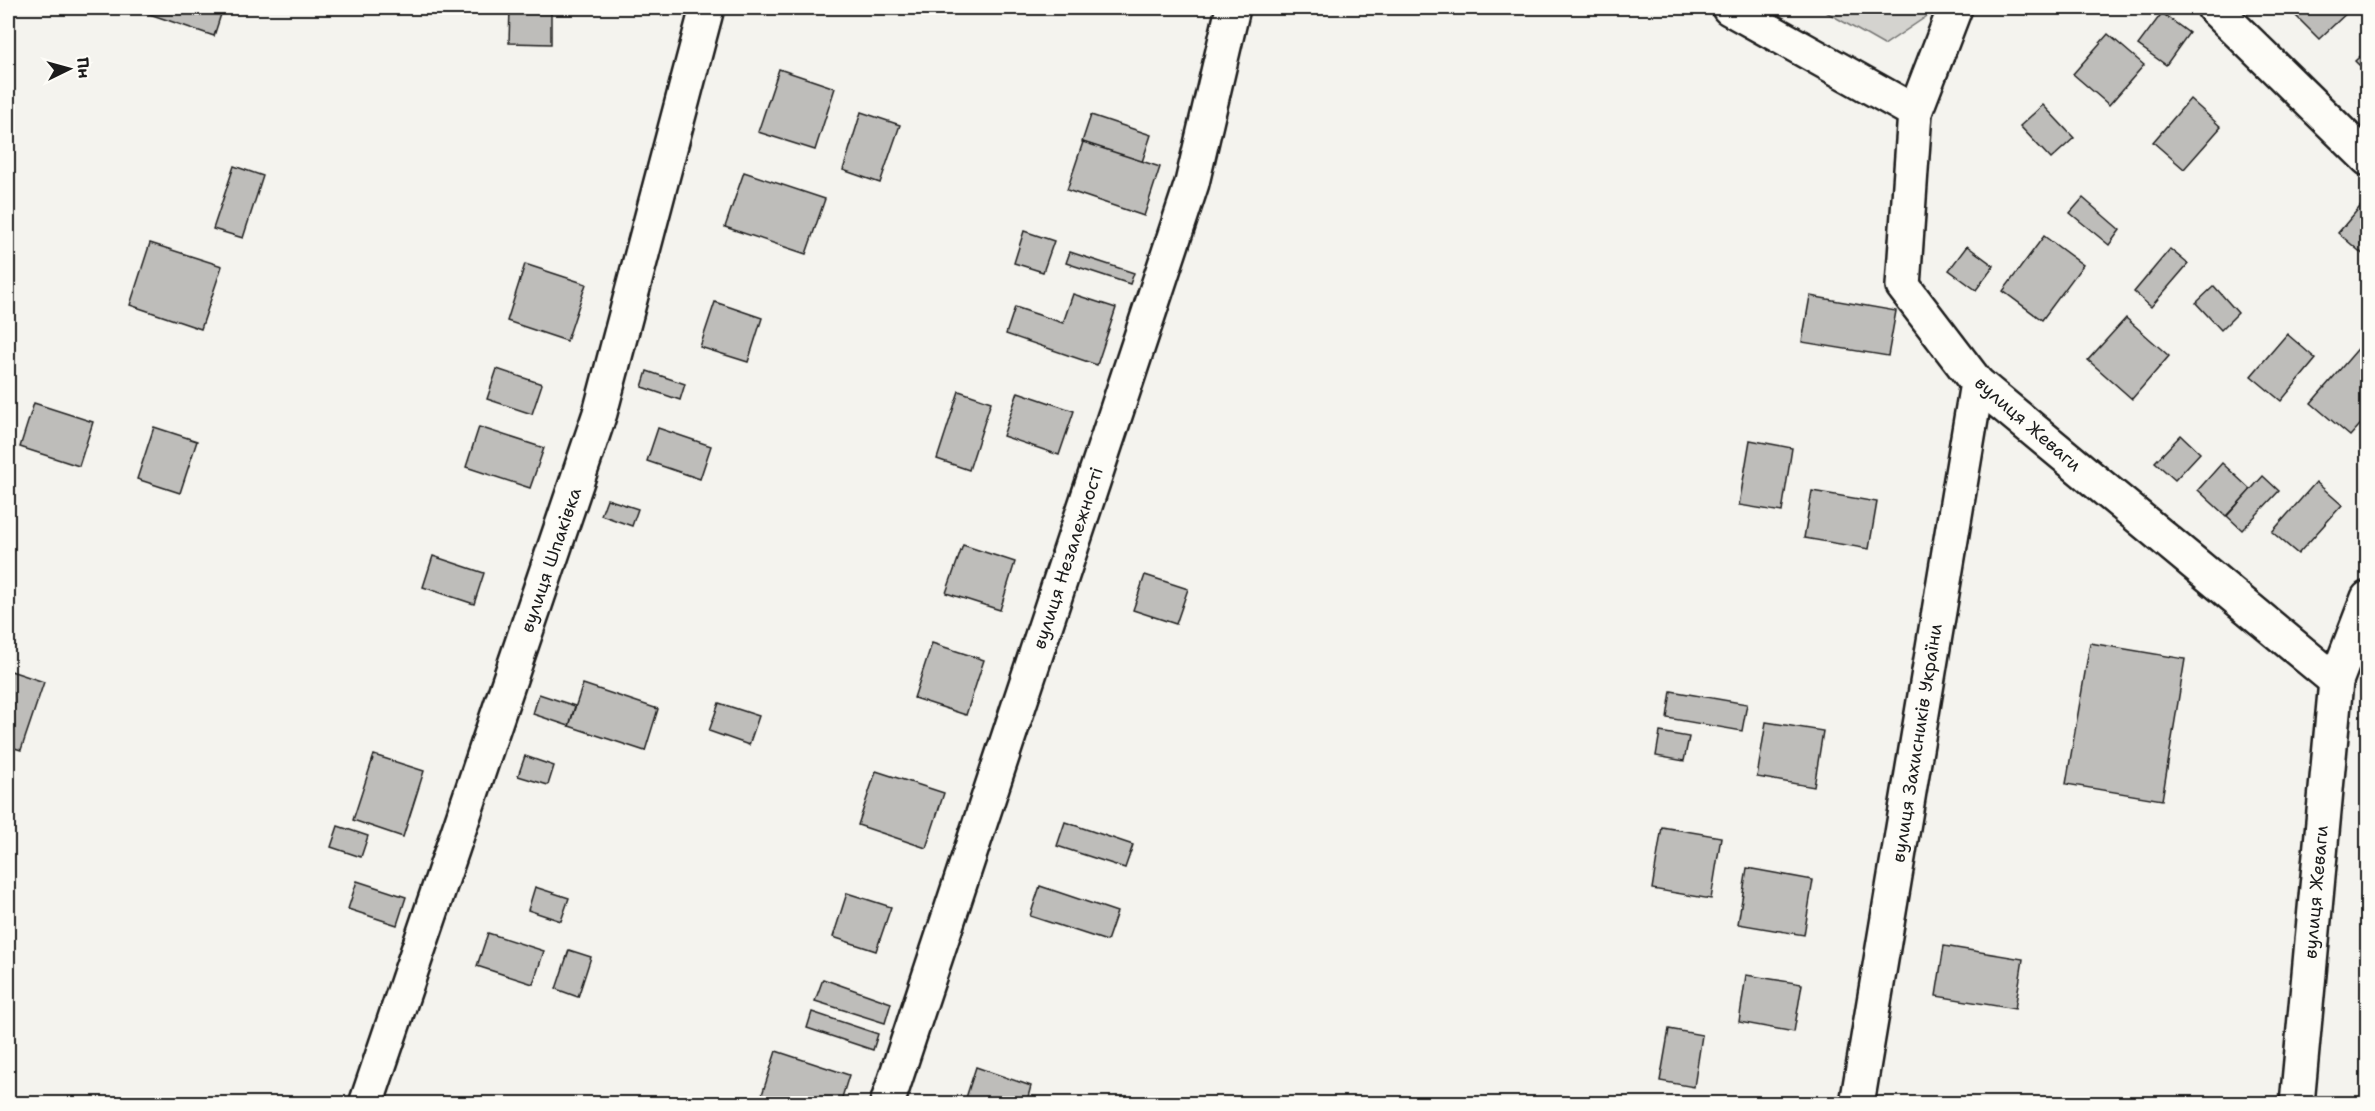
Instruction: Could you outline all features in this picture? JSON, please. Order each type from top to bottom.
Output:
[{"type":"street","name":"вулиця Шпаківка","points":[[366,1104],[600,413],[707,8]]},
{"type":"street","name":"вулиця Незалежності","points":[[887,1104],[1192,183],[1233,8]]},
{"type":"street","points":[[1729,8],[1915,112]]},
{"type":"street","name":"вулиця Жеваги","points":[[1955,8],[1915,112],[1903,286],[1977,383],[2336,681]]},
{"type":"street","points":[[2214,8],[2367,159]]},
{"type":"street","name":"вулиця Захисників України","points":[[1857,1104],[1977,383]]},
{"type":"street","name":"вулиця Жеваги","points":[[2297,1104],[2336,681],[2367,598]]},
{"type":"shaded area","points":[[1819,8],[1939,8],[1884,45]]},
{"type":"building","points":[[132,8],[223,8],[214,36]]},
{"type":"building","points":[[510,8],[551,8],[551,44],[509,43]]},
{"type":"building","points":[[2288,8],[2352,8],[2319,39]]},
{"type":"building","points":[[2162,13],[2189,33],[2166,65],[2138,45]]},
{"type":"building","points":[[2108,34],[2144,65],[2109,105],[2073,74]]},
{"type":"building","points":[[2368,49],[2368,74],[2355,61]]},
{"type":"building","points":[[779,69],[835,88],[815,150],[758,132]]},
{"type":"building","points":[[2190,99],[2221,127],[2184,169],[2153,142]]},
{"type":"building","points":[[2043,105],[2074,138],[2051,159],[2020,126]]},
{"type":"building","points":[[861,112],[900,125],[880,183],[843,170]]},
{"type":"building","points":[[1091,115],[1151,135],[1142,162],[1082,142]]},
{"type":"building","points":[[1083,142],[1160,167],[1144,216],[1067,190]]},
{"type":"building","points":[[234,166],[263,176],[243,238],[213,229]]},
{"type":"building","points":[[744,172],[825,199],[806,254],[725,227]]},
{"type":"building","points":[[2083,198],[2120,230],[2109,245],[2070,213]]},
{"type":"building","points":[[2365,201],[2368,203],[2368,253],[2365,256],[2338,233]]},
{"type":"building","points":[[1024,231],[1054,241],[1043,272],[1014,263]]},
{"type":"building","points":[[2044,236],[2083,265],[2042,320],[2003,291]]},
{"type":"building","points":[[150,243],[222,266],[201,329],[130,305]]},
{"type":"building","points":[[1967,246],[1994,266],[1976,290],[1949,270]]},
{"type":"building","points":[[2170,249],[2188,264],[2151,307],[2134,292]]},
{"type":"building","points":[[1070,252],[1134,273],[1130,284],[1066,263]]},
{"type":"building","points":[[525,264],[586,284],[567,341],[507,321]]},
{"type":"building","points":[[2214,286],[2238,313],[2221,330],[2196,303]]},
{"type":"building","points":[[1073,294],[1116,308],[1097,365],[1006,334],[1015,307],[1063,323]]},
{"type":"building","points":[[1810,296],[1896,311],[1888,356],[1802,342]]},
{"type":"building","points":[[715,302],[762,318],[748,362],[700,347]]},
{"type":"building","points":[[2126,318],[2169,356],[2132,399],[2088,360]]},
{"type":"building","points":[[2287,334],[2316,359],[2281,401],[2251,376]]},
{"type":"building","points":[[2362,344],[2368,349],[2368,416],[2350,436],[2311,403]]},
{"type":"building","points":[[497,369],[542,384],[532,414],[487,399]]},
{"type":"building","points":[[647,371],[685,384],[680,400],[642,387]]},
{"type":"building","points":[[959,391],[991,402],[969,470],[937,459]]},
{"type":"building","points":[[1018,392],[1074,411],[1059,455],[1003,436]]},
{"type":"building","points":[[34,403],[93,422],[79,466],[20,447]]},
{"type":"building","points":[[154,427],[197,441],[180,493],[137,479]]},
{"type":"building","points":[[479,427],[544,448],[530,488],[466,467]]},
{"type":"building","points":[[658,428],[711,446],[700,479],[647,461]]},
{"type":"building","points":[[2181,435],[2200,453],[2175,480],[2155,462]]},
{"type":"building","points":[[1750,440],[1792,448],[1782,512],[1739,505]]},
{"type":"building","points":[[2222,463],[2251,490],[2226,516],[2198,490]]},
{"type":"building","points":[[2263,476],[2279,491],[2242,530],[2227,516]]},
{"type":"building","points":[[2316,482],[2342,505],[2298,554],[2272,532]]},
{"type":"building","points":[[1812,491],[1877,502],[1869,549],[1804,538]]},
{"type":"building","points":[[607,499],[638,509],[632,526],[601,515]]},
{"type":"building","points":[[963,545],[1015,562],[1000,610],[946,593]]},
{"type":"building","points":[[433,556],[484,573],[474,604],[423,587]]},
{"type":"building","points":[[1145,575],[1188,589],[1176,624],[1133,610]]},
{"type":"building","points":[[932,643],[984,660],[966,715],[914,698]]},
{"type":"building","points":[[2090,643],[2185,659],[2162,800],[2066,784]]},
{"type":"building","points":[[8,670],[44,682],[21,750],[8,746]]},
{"type":"building","points":[[583,684],[658,709],[645,751],[569,726]]},
{"type":"building","points":[[1671,691],[1747,704],[1742,731],[1667,718]]},
{"type":"building","points":[[539,694],[575,706],[569,726],[533,714]]},
{"type":"building","points":[[719,703],[759,716],[749,745],[709,731]]},
{"type":"building","points":[[1766,722],[1823,731],[1814,787],[1757,777]]},
{"type":"building","points":[[1660,732],[1689,737],[1684,761],[1656,756]]},
{"type":"building","points":[[374,755],[424,771],[403,837],[353,820]]},
{"type":"building","points":[[525,756],[554,766],[548,785],[518,776]]},
{"type":"building","points":[[876,771],[944,793],[926,848],[858,825]]},
{"type":"building","points":[[1065,822],[1133,845],[1125,868],[1057,846]]},
{"type":"building","points":[[338,826],[368,836],[361,857],[331,847]]},
{"type":"building","points":[[1662,827],[1721,837],[1711,899],[1652,889]]},
{"type":"building","points":[[1747,868],[1813,880],[1804,935],[1738,924]]},
{"type":"building","points":[[357,881],[406,897],[397,925],[348,909]]},
{"type":"building","points":[[1040,886],[1117,912],[1107,941],[1030,916]]},
{"type":"building","points":[[535,887],[569,898],[561,921],[528,910]]},
{"type":"building","points":[[847,893],[891,907],[876,951],[833,937]]},
{"type":"building","points":[[488,933],[544,951],[533,984],[477,966]]},
{"type":"building","points":[[1944,946],[2023,959],[2015,1009],[1936,996]]},
{"type":"building","points":[[569,950],[591,957],[578,997],[556,989]]},
{"type":"building","points":[[1746,975],[1802,984],[1794,1032],[1739,1022]]},
{"type":"building","points":[[823,979],[891,1003],[885,1023],[815,1001]]},
{"type":"building","points":[[812,1012],[878,1034],[873,1050],[807,1028]]},
{"type":"building","points":[[1669,1029],[1702,1035],[1694,1087],[1660,1081]]},
{"type":"building","points":[[776,1051],[849,1075],[840,1104],[759,1104]]},
{"type":"building","points":[[976,1067],[1031,1086],[1026,1104],[964,1104]]}]
